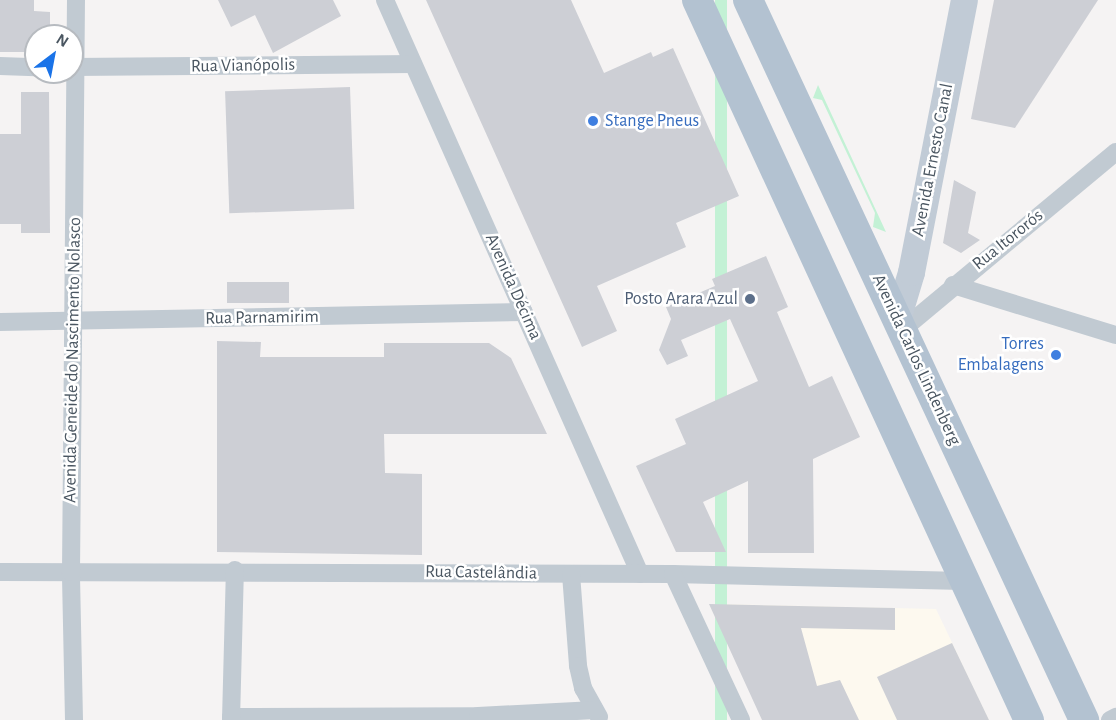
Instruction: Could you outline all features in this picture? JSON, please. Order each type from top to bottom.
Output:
[{"type":"main road","points":[[697,0],[1029,720]]},
{"type":"main road","name":"Avenida Carlos Lindenberg","points":[[748,0],[1084,720]]},
{"type":"street","name":"Avenida Geneide do Nascimento Nolasco","points":[[75,24],[76,0]]},
{"type":"street","name":"Avenida Décima","points":[[385,0],[640,574]]},
{"type":"street","name":"Avenida Ernesto Canal","points":[[899,325],[964,0]]},
{"type":"street","name":"Rua Vianópolis","points":[[84,68],[413,64]]},
{"type":"street","points":[[0,66],[24,67]]},
{"type":"street","name":"Avenida Geneide do Nascimento Nolasco","points":[[74,84],[71,572],[74,720]]},
{"type":"street","name":"Rua Itororós","points":[[899,325],[1116,152]]},
{"type":"street","points":[[952,285],[1116,335]]},
{"type":"street","name":"Rua Parnamirim","points":[[0,322],[524,312]]},
{"type":"street","name":"Rua Castelândia","points":[[0,572],[236,570],[673,574],[963,581]]},
{"type":"street","points":[[236,570],[231,718],[597,715],[583,688],[578,666],[571,574]]},
{"type":"street","points":[[673,574],[741,720]]},
{"type":"street","points":[[1110,720],[1116,717]]},
{"type":"shaded area","points":[[716,604],[936,609],[989,720],[762,720]]},
{"type":"green space","points":[[715,0],[727,0],[727,720],[715,720]]},
{"type":"green space","points":[[818,85],[886,232],[873,227],[875,213],[822,100],[813,98]]},
{"type":"building","points":[[0,0],[34,0],[34,11],[50,12],[50,24],[24,24],[24,52],[0,52]]},
{"type":"building","points":[[218,0],[333,0],[341,16],[273,53],[255,15],[231,27]]},
{"type":"building","points":[[426,0],[571,0],[604,73],[651,52],[653,57],[673,48],[739,196],[676,223],[686,247],[597,286],[617,331],[582,347]]},
{"type":"building","points":[[994,0],[1098,0],[1015,128],[971,119]]},
{"type":"building","points":[[350,87],[354,209],[229,213],[225,91]]},
{"type":"building","points":[[21,92],[49,92],[50,233],[21,233],[21,224],[0,224],[0,134],[21,134]]},
{"type":"building","points":[[954,180],[976,192],[968,233],[980,240],[961,253],[943,243]]},
{"type":"building","points":[[766,256],[788,307],[777,312],[809,387],[832,376],[860,437],[813,459],[814,553],[748,553],[748,481],[703,502],[726,552],[676,552],[636,466],[686,444],[675,419],[758,381],[730,319],[681,340],[688,356],[667,365],[659,350],[671,319],[666,307],[715,286],[712,279]]},
{"type":"building","points":[[227,282],[289,282],[289,303],[227,303]]},
{"type":"building","points":[[217,341],[261,342],[260,357],[384,357],[384,343],[489,343],[511,358],[547,434],[384,434],[385,473],[422,474],[422,555],[217,552]]},
{"type":"building","points":[[709,604],[895,608],[895,630],[801,628],[817,686],[840,680],[859,720],[762,720]]},
{"type":"building","points":[[952,643],[989,720],[897,720],[877,677]]},
{"type":"place","name":"Stange Pneus","points":[[593,121]]},
{"type":"place","name":"Posto Arara Azul","points":[[750,299]]},
{"type":"place","name":"Torres Embalagens","points":[[1056,355]]}]
